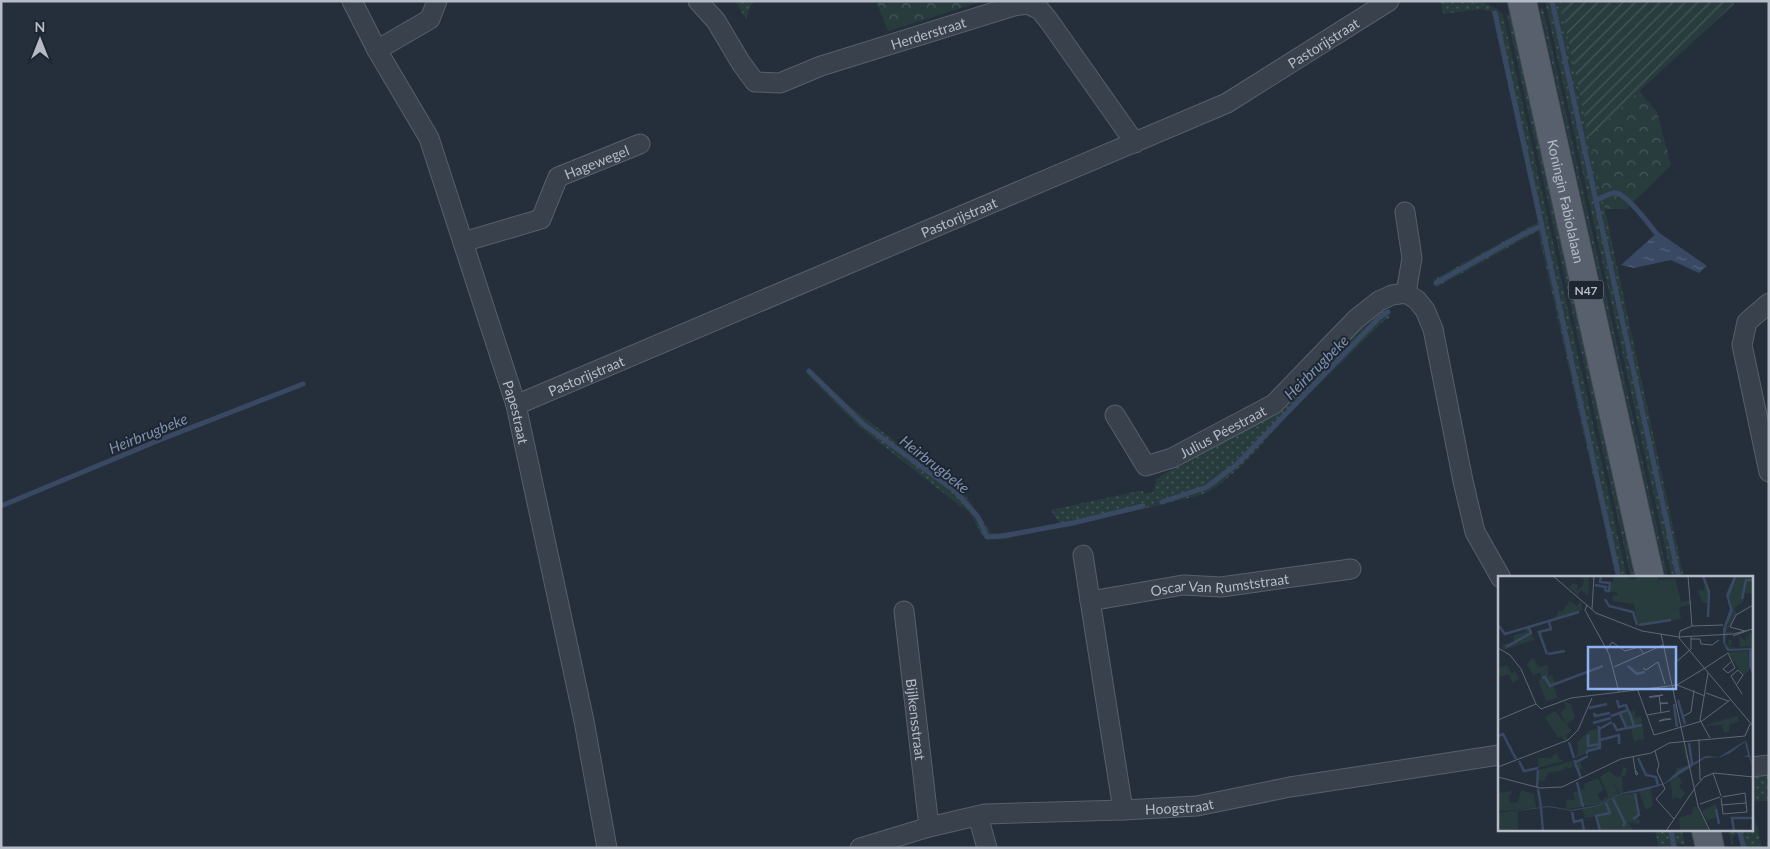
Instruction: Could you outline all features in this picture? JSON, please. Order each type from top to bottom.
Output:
[{"type":"main road","name":"Koningin Fabiolalaan","points":[[1522,1],[1650,576]]},
{"type":"main road","points":[[1706,832],[1710,848]]},
{"type":"street","name":"Papestraat","points":[[352,1],[377,50],[429,138],[516,404],[584,721],[607,848]]},
{"type":"street","points":[[377,50],[430,19],[437,1]]},
{"type":"street","name":"Herderstraat","points":[[698,1],[716,21],[741,63],[755,82],[780,83],[849,57],[989,13],[1028,4],[1040,10],[1049,21],[1134,142]]},
{"type":"street","name":"Pastorijstraat","points":[[516,404],[1227,103],[1391,2]]},
{"type":"street","name":"Hagewegel","points":[[463,242],[541,219],[558,177],[640,144]]},
{"type":"street","points":[[1405,212],[1412,258],[1406,293],[1417,300],[1425,310],[1433,329],[1475,532],[1500,576]]},
{"type":"street","name":"Julius Péestraat","points":[[1115,415],[1146,466],[1172,458],[1274,404],[1356,319],[1392,295],[1406,293]]},
{"type":"street","points":[[1769,303],[1747,322],[1742,345],[1769,472]]},
{"type":"street","points":[[1082,555],[1123,810]]},
{"type":"street","name":"Oscar Van Rumststraat","points":[[1090,601],[1183,585],[1221,587],[1351,568]]},
{"type":"street","name":"Bijlkensstraat","points":[[904,611],[928,827]]},
{"type":"street","name":"Hoogstraat","points":[[860,848],[928,827],[985,814],[1197,806],[1290,787],[1498,755]]},
{"type":"street","points":[[1752,768],[1769,765]]},
{"type":"street","points":[[978,816],[987,848]]},
{"type":"green space","points":[[735,1],[757,1],[752,3],[746,19]]},
{"type":"green space","points":[[876,1],[983,1],[888,31]]},
{"type":"green space","points":[[1545,1],[1560,1],[1684,576],[1672,576]]},
{"type":"green space","points":[[1560,1],[1732,1],[1734,4],[1639,91],[1657,112],[1671,165],[1626,209],[1605,209]]},
{"type":"green space","points":[[1560,1],[1732,1],[1734,4],[1589,137]]},
{"type":"green space","points":[[1441,2],[1478,2],[1492,6],[1503,15],[1627,576],[1616,576],[1538,231],[1437,287],[1433,280],[1538,222],[1492,12],[1480,9],[1443,14]]},
{"type":"green space","points":[[1543,8],[1668,576],[1666,576],[1540,9]]},
{"type":"green space","points":[[1511,14],[1634,576],[1631,576],[1507,15]]},
{"type":"green space","points":[[1384,308],[1390,317],[1380,324],[1290,413],[1250,457],[1217,486],[1204,494],[1016,537],[993,540],[981,534],[974,519],[966,509],[857,425],[806,373],[811,370],[848,405],[966,496],[991,533],[994,534],[1059,523],[1051,510],[1139,491],[1143,491],[1144,494],[1154,492],[1156,480],[1164,474],[1272,413],[1373,316]]},
{"type":"green space","points":[[1761,774],[1769,775],[1769,801],[1752,801],[1752,777]]},
{"type":"green space","points":[[1752,805],[1762,848],[1742,848],[1738,833],[1732,838],[1733,848],[1729,832],[1752,832]]},
{"type":"green space","points":[[1655,832],[1682,832],[1685,845],[1677,843],[1678,848],[1659,848]]},
{"type":"water","points":[[1658,232],[1707,266],[1699,273],[1671,260],[1634,268],[1621,265]]},
{"type":"waterway","points":[[1552,1],[1679,576]]},
{"type":"waterway","points":[[1495,13],[1619,576]]},
{"type":"waterway","name":"Heirbrugbeke","points":[[1597,200],[1606,195],[1616,193],[1620,195],[1639,212],[1660,238]]},
{"type":"waterway","name":"Heirbrugbeke","points":[[1436,283],[1541,226]]},
{"type":"waterway","name":"Heirbrugbeke","points":[[1162,502],[1207,487],[1236,465],[1379,318],[1388,312]]},
{"type":"waterway","name":"Heirbrugbeke","points":[[809,371],[863,424],[955,491],[978,517],[987,537],[1073,523],[1143,506]]},
{"type":"waterway","name":"Heirbrugbeke","points":[[1,506],[162,439],[303,384]]},
{"type":"waterway","points":[[1671,832],[1674,848]]},
{"type":"waterway","points":[[1740,832],[1744,848]]}]
